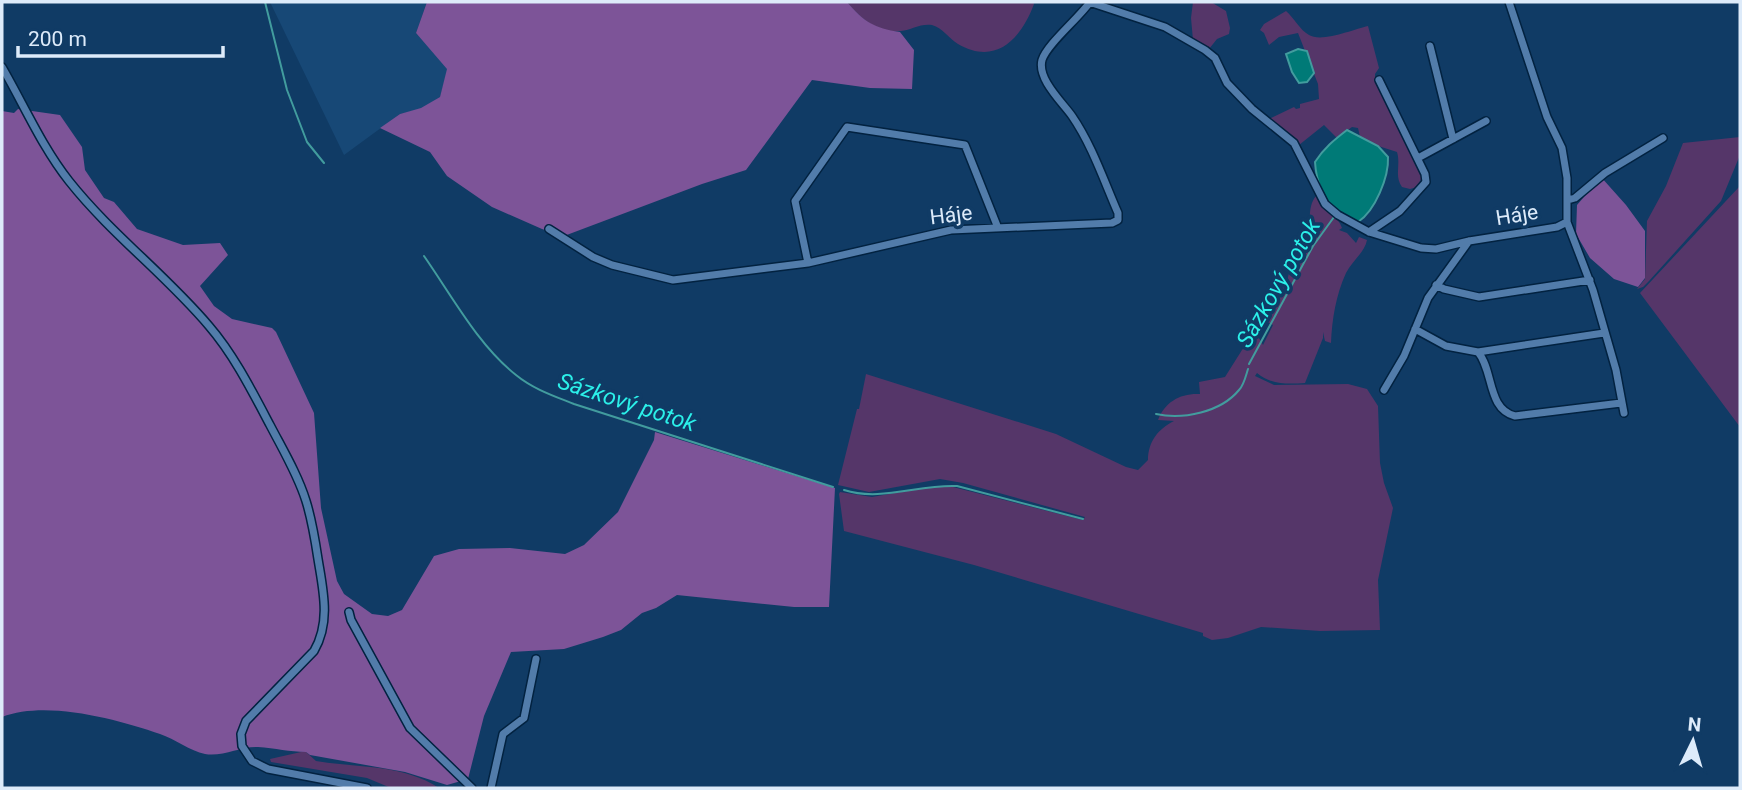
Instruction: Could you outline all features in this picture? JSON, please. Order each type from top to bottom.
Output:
[{"type":"street","name":"Háje","points":[[549,229],[593,257],[612,265],[673,280],[808,262],[951,230],[1112,223],[1118,220],[1118,213],[1088,145],[1074,119],[1046,81],[1042,66],[1046,53],[1090,2],[1165,27],[1215,58],[1227,83],[1252,109],[1294,143],[1325,204],[1338,215],[1369,232],[1421,248],[1436,249],[1469,240],[1557,227],[1567,222],[1567,178],[1562,148],[1547,117],[1508,2]]},
{"type":"street","points":[[1430,46],[1453,139]]},
{"type":"street","points":[[2,67],[46,146],[71,184],[195,310],[225,347],[246,380],[299,480],[318,557],[324,601],[324,628],[321,639],[304,663],[246,721],[241,740],[244,751],[253,761],[268,769],[367,788]]},
{"type":"street","points":[[1369,232],[1400,211],[1426,182],[1418,158],[1379,80]]},
{"type":"street","points":[[1418,158],[1486,121]]},
{"type":"street","points":[[808,262],[795,201],[847,127],[965,145],[998,228]]},
{"type":"street","name":"Háje","points":[[1568,200],[1575,198],[1605,173],[1662,138]]},
{"type":"street","points":[[1567,222],[1590,280],[1616,370],[1623,413]]},
{"type":"street","points":[[1384,390],[1404,356],[1428,298],[1469,240]]},
{"type":"street","points":[[1436,285],[1479,297],[1590,280]]},
{"type":"street","points":[[1415,329],[1446,346],[1478,352],[1604,333]]},
{"type":"street","points":[[1478,352],[1483,359],[1498,405],[1510,415],[1622,403]]},
{"type":"street","points":[[349,612],[410,728],[472,788]]},
{"type":"street","points":[[491,788],[503,734],[524,718],[536,659]]},
{"type":"shaded area","points":[[270,2],[427,2],[416,33],[448,69],[440,97],[421,109],[400,114],[344,155]]},
{"type":"shaded area","points":[[427,2],[847,2],[870,23],[900,32],[914,50],[912,89],[870,88],[812,80],[746,170],[564,236],[492,207],[447,176],[430,152],[380,128],[400,114],[421,108],[440,97],[447,69],[416,33]]},
{"type":"shaded area","points":[[847,2],[1034,4],[1029,17],[1014,38],[995,50],[984,52],[958,44],[932,25],[901,31],[885,30],[864,19]]},
{"type":"shaded area","points":[[1193,2],[1211,2],[1226,11],[1229,34],[1217,39],[1209,49],[1193,40]]},
{"type":"shaded area","points":[[1286,11],[1303,30],[1315,37],[1368,26],[1379,68],[1375,79],[1390,104],[1422,177],[1417,187],[1402,187],[1398,179],[1397,152],[1369,143],[1360,137],[1358,128],[1352,127],[1337,138],[1324,125],[1299,145],[1267,120],[1294,107],[1300,108],[1300,104],[1319,99],[1318,84],[1298,33],[1279,37],[1269,45],[1260,30],[1264,24]]},
{"type":"shaded area","points":[[1298,49],[1307,51],[1314,73],[1307,82],[1299,83],[1286,54]]},
{"type":"shaded area","points":[[18,109],[60,115],[82,147],[85,170],[104,198],[114,202],[137,229],[183,245],[220,243],[228,255],[200,286],[214,306],[232,319],[272,328],[276,332],[314,413],[321,508],[337,581],[344,594],[372,614],[388,616],[402,610],[434,556],[459,549],[510,548],[565,554],[584,545],[618,512],[654,440],[655,432],[835,488],[829,607],[794,607],[677,595],[642,613],[621,630],[603,637],[564,649],[511,652],[484,716],[468,779],[447,785],[405,772],[310,755],[306,752],[258,747],[205,754],[160,734],[81,714],[39,710],[2,717],[2,111],[14,113]]},
{"type":"shaded area","points":[[1347,130],[1378,146],[1388,157],[1380,193],[1370,210],[1358,222],[1332,208],[1321,190],[1315,162]]},
{"type":"shaded area","points":[[1740,137],[1740,155],[1721,201],[1649,281],[1637,289],[1645,279],[1647,221],[1666,186],[1683,143]]},
{"type":"shaded area","points":[[1601,177],[1645,231],[1645,278],[1638,287],[1614,279],[1590,258],[1576,234],[1577,205]]},
{"type":"shaded area","points":[[1740,188],[1740,427],[1640,293]]},
{"type":"shaded area","points":[[1316,196],[1338,220],[1342,228],[1339,230],[1347,233],[1356,243],[1359,237],[1367,240],[1366,244],[1343,281],[1335,307],[1331,343],[1325,341],[1323,332],[1305,383],[1280,383],[1257,373],[1255,376],[1274,385],[1348,384],[1367,389],[1378,406],[1380,463],[1393,508],[1378,580],[1380,630],[1320,631],[1261,627],[1228,638],[1212,640],[1203,636],[1203,633],[974,565],[844,531],[840,492],[872,497],[929,487],[953,487],[1083,520],[1085,517],[940,479],[869,492],[838,485],[866,374],[1056,434],[1138,470],[1148,460],[1155,437],[1174,421],[1158,420],[1169,404],[1186,395],[1200,394],[1199,382],[1225,377],[1256,333],[1263,345],[1273,325],[1262,319],[1264,307],[1273,293],[1287,281],[1293,257],[1300,262],[1307,244],[1311,206]]},
{"type":"shaded area","points":[[306,752],[316,761],[395,771],[425,780],[439,788],[391,788],[367,778],[271,762],[270,759]]},
{"type":"waterway","name":"Sázkový potok","points":[[265,2],[287,90],[307,142],[324,163]]},
{"type":"waterway","name":"Sázkový potok","points":[[1249,364],[1313,246],[1334,217]]},
{"type":"waterway","name":"Sázkový potok","points":[[424,256],[466,319],[490,349],[502,363],[529,384],[574,404],[833,487]]},
{"type":"waterway","name":"Sázkový potok","points":[[1156,414],[1178,416],[1212,409],[1231,398],[1241,388],[1248,369]]},
{"type":"waterway","name":"Sázkový potok","points":[[844,490],[872,494],[957,486],[1083,519]]}]
